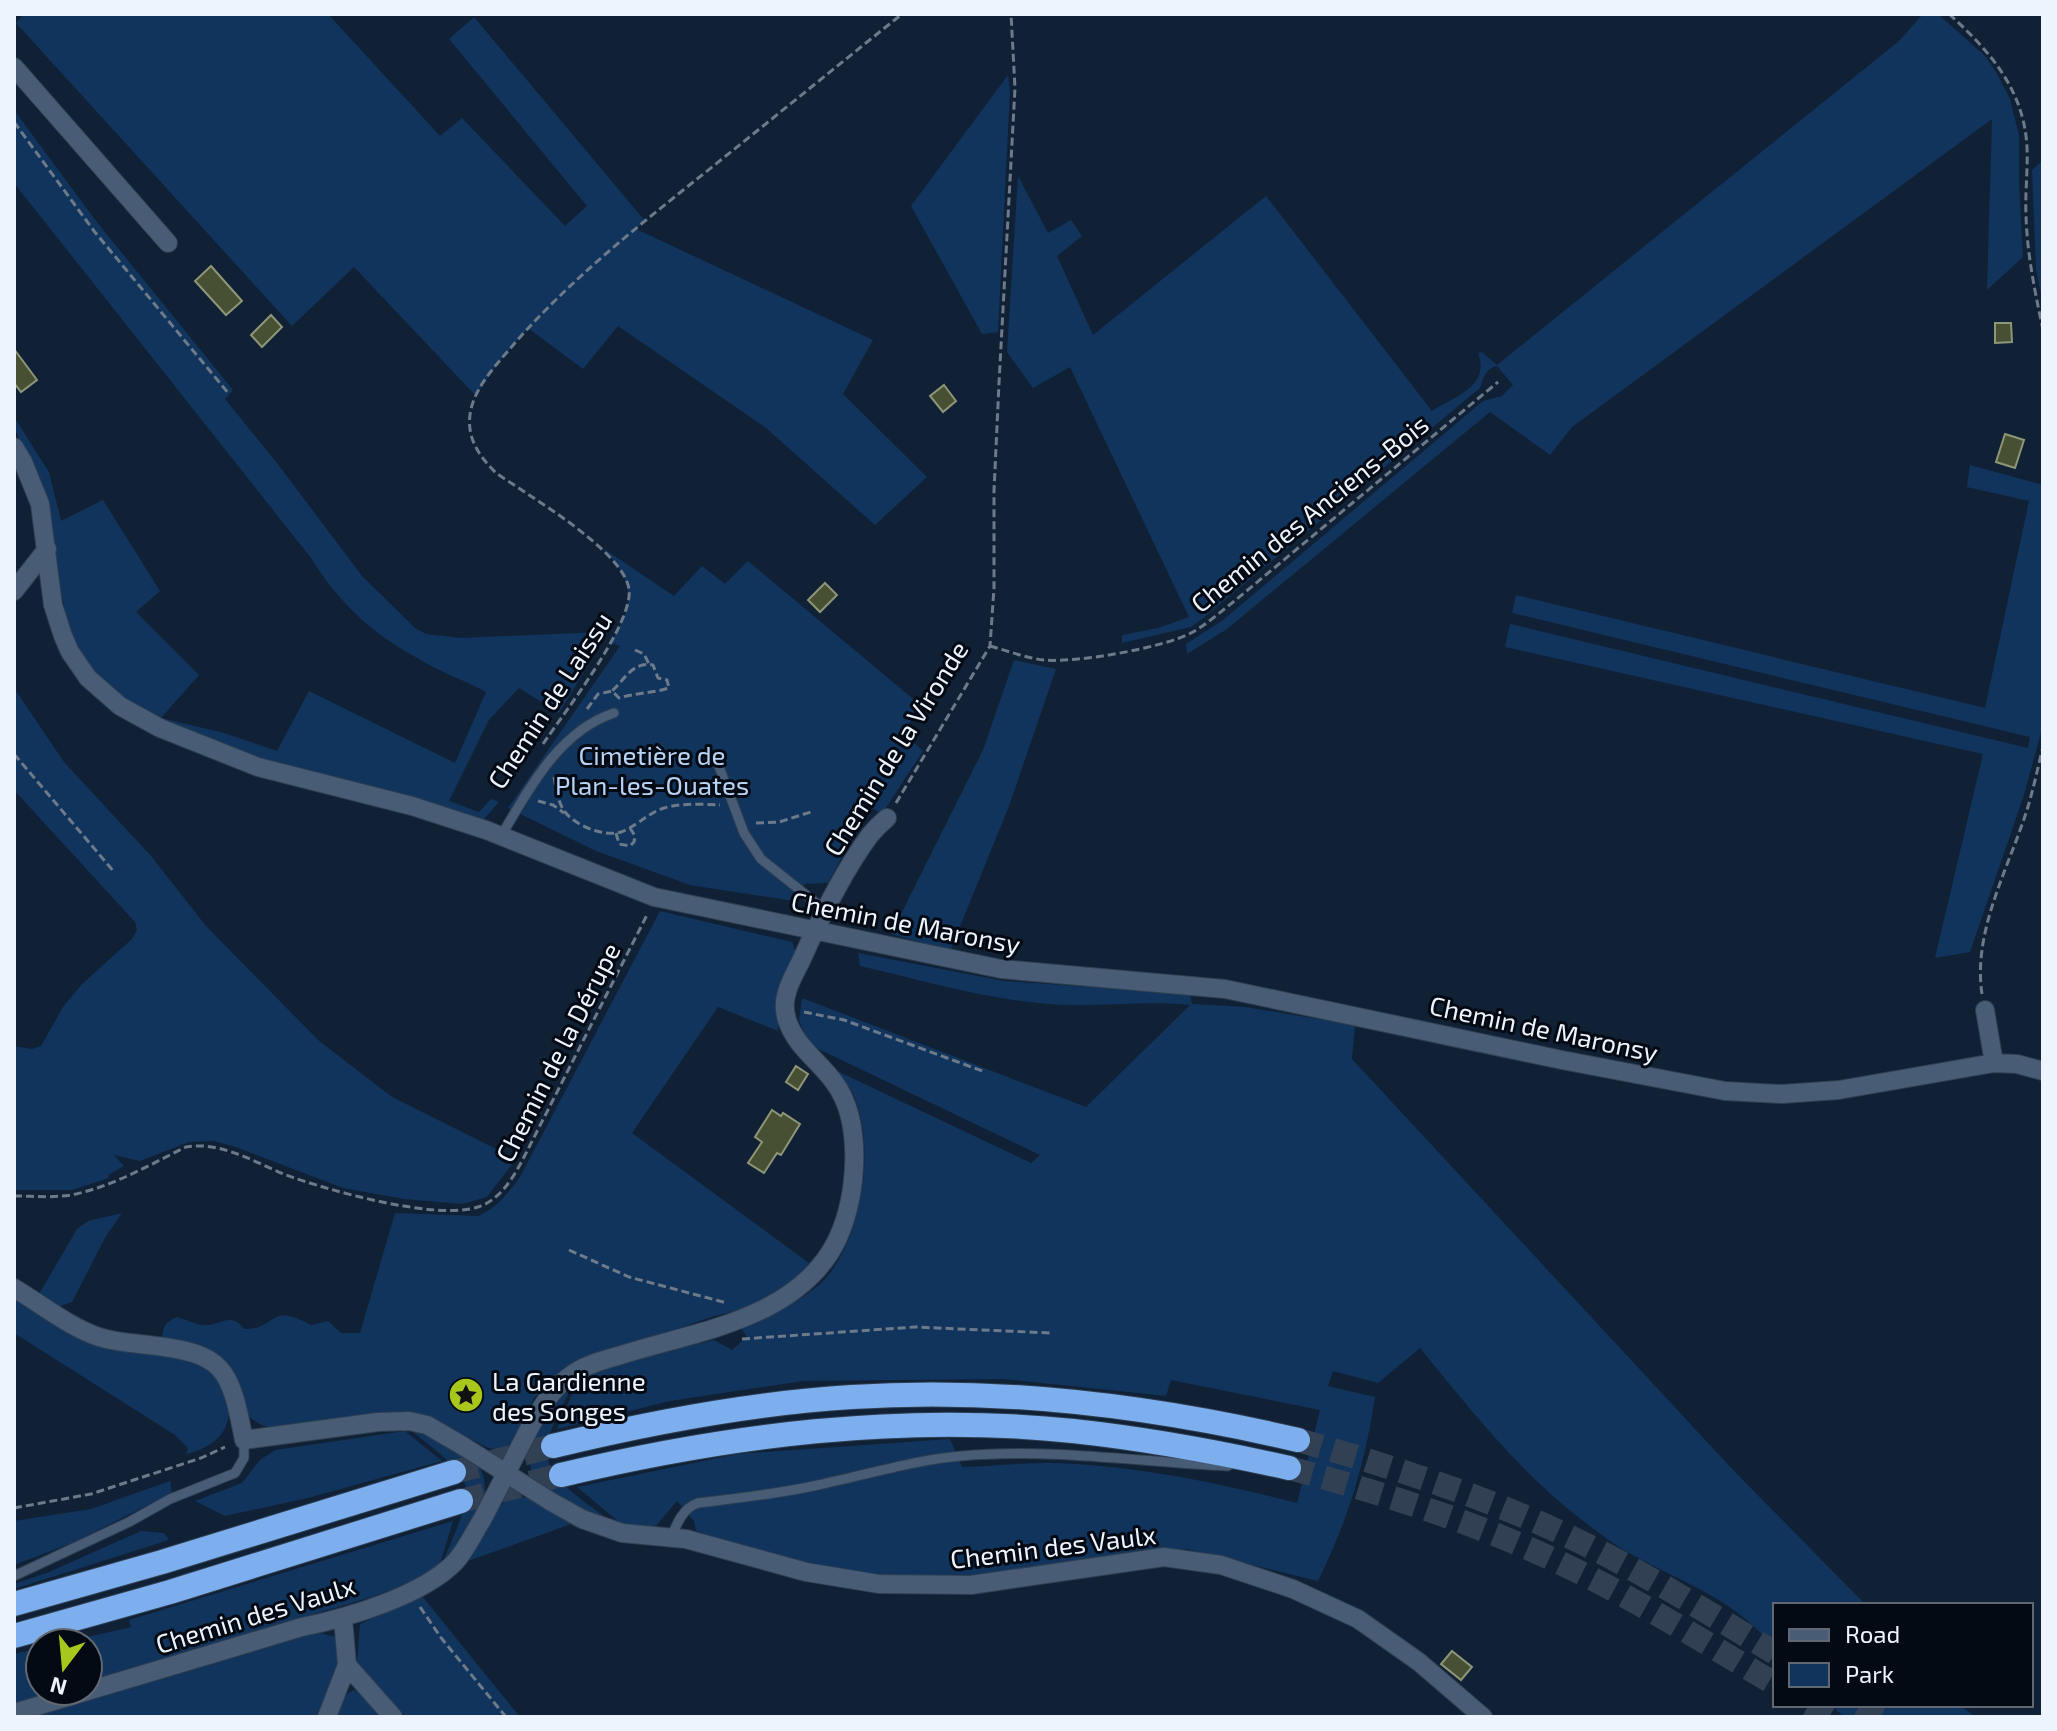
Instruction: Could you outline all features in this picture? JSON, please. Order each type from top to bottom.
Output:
[{"type":"highway","points":[[553,1446],[689,1416],[813,1400],[920,1395],[1026,1397],[1128,1407],[1227,1423],[1298,1440]]},
{"type":"highway","points":[[561,1475],[668,1451],[769,1435],[921,1425],[1020,1427],[1122,1437],[1186,1446],[1289,1468]]},
{"type":"highway","points":[[14,1604],[454,1472]]},
{"type":"highway","points":[[14,1636],[170,1592],[461,1501]]},
{"type":"street","points":[[14,67],[168,243]]},
{"type":"street","name":"Chemin de Maronsy","points":[[14,447],[40,504],[57,621],[70,652],[98,689],[120,706],[160,728],[258,767],[412,806],[501,836],[654,897],[1001,969],[1225,989],[1725,1091],[1782,1094],[1839,1090],[1994,1063],[2017,1064],[2043,1071]]},
{"type":"street","points":[[14,591],[47,549]]},
{"type":"street","name":"Chemin de la Vironde","points":[[506,1473],[548,1397],[565,1380],[588,1365],[756,1312],[787,1297],[828,1257],[842,1228],[852,1188],[855,1160],[852,1136],[842,1094],[797,1043],[786,1018],[786,994],[825,910],[870,834],[887,818]]},
{"type":"street","points":[[1985,1010],[1994,1063]]},
{"type":"street","points":[[14,1288],[96,1336],[190,1351],[212,1361],[230,1381],[244,1440]]},
{"type":"street","name":"Chemin des Vaulx","points":[[244,1440],[378,1422],[409,1421],[427,1425],[550,1501],[601,1528],[700,1542],[806,1572],[879,1584],[971,1585],[1164,1557],[1211,1563],[1293,1589],[1358,1619],[1419,1662],[1483,1717]]},
{"type":"street","name":"Chemin des Vaulx","points":[[14,1713],[302,1627],[343,1618],[411,1593],[456,1561],[506,1473]]},
{"type":"street","points":[[327,1717],[347,1665],[343,1618]]},
{"type":"street","points":[[347,1665],[393,1717]]},
{"type":"lane","points":[[501,836],[552,758],[571,738],[593,722],[614,713]]},
{"type":"lane","points":[[718,764],[740,824],[761,859],[825,910]]},
{"type":"lane","points":[[14,1576],[129,1522],[170,1499],[235,1473],[244,1458],[244,1440]]},
{"type":"lane","points":[[671,1538],[681,1517],[691,1505],[698,1503],[778,1493],[959,1456],[1068,1454],[1166,1463],[1289,1468]]},
{"type":"path","name":"Chemin de Laissu","points":[[536,755],[616,633],[627,610],[629,590],[612,557],[601,547],[496,473],[482,458],[472,441],[469,426],[472,406],[480,388],[497,364],[561,293],[645,221],[902,14]]},
{"type":"path","name":"Chemin de la Vironde","points":[[887,818],[990,646],[998,399],[1015,88],[1011,14]]},
{"type":"path","points":[[1949,14],[1997,63],[2019,103],[2027,146],[2029,253],[2043,330]]},
{"type":"path","points":[[14,122],[94,231],[229,394]]},
{"type":"path","name":"Chemin des Anciens-Bois","points":[[990,646],[1043,660],[1064,661],[1138,648],[1177,639],[1191,632],[1232,603],[1498,382]]},
{"type":"path","points":[[612,691],[619,698],[669,688],[667,680],[658,678],[656,668],[649,664],[644,654],[635,650]]},
{"type":"path","points":[[593,722],[586,711],[589,703],[598,694],[612,691],[635,667],[649,664]]},
{"type":"path","points":[[1985,1010],[1981,960],[1987,922],[2025,815],[2043,747]]},
{"type":"path","points":[[14,754],[115,873]]},
{"type":"path","points":[[552,758],[558,797],[567,815]]},
{"type":"path","points":[[524,799],[546,803],[598,832],[616,833],[656,811],[677,806],[733,807]]},
{"type":"path","points":[[740,824],[779,822],[814,811]]},
{"type":"path","points":[[616,833],[619,844],[630,846],[635,836],[629,828]]},
{"type":"path","name":"Chemin de la Dérupe","points":[[14,1196],[55,1196],[85,1191],[128,1176],[196,1145],[220,1148],[314,1184],[386,1203],[465,1210],[486,1204],[503,1190],[523,1159],[654,897]]},
{"type":"path","points":[[809,1014],[844,1020],[985,1072]]},
{"type":"path","points":[[569,1250],[629,1277],[756,1312]]},
{"type":"path","points":[[746,1340],[915,1327],[1051,1333]]},
{"type":"path","points":[[14,1508],[91,1494],[201,1458],[244,1440]]},
{"type":"path","points":[[411,1593],[442,1639],[506,1717]]},
{"type":"green space","points":[[24,14],[328,14],[440,136],[462,118],[565,226],[587,206],[449,39],[474,17],[645,221],[636,229],[873,340],[843,394],[927,477],[875,525],[766,428],[618,326],[583,369],[528,328],[497,364],[476,396],[354,267],[292,326],[16,23]]},
{"type":"green space","points":[[1923,14],[1938,14],[1985,56],[2010,99],[2019,135],[2023,257],[1987,290],[1992,119],[1572,427],[1550,455],[1490,412],[1227,629],[1187,654],[1186,644],[1223,620],[1483,401],[1502,396],[1513,385],[1497,366],[1493,367],[1480,388],[1202,619],[1191,627],[1122,643],[1122,635],[1158,628],[1189,617],[1070,367],[1033,388],[1007,352],[1018,176],[1048,233],[1071,220],[1082,236],[1057,256],[1093,335],[1266,196],[1432,411],[1475,383],[1481,365],[1478,353],[1482,352],[1497,365],[1899,41]]},
{"type":"green space","points":[[1008,75],[1010,91],[998,332],[982,334],[911,206]]},
{"type":"green space","points":[[14,110],[96,221],[233,390],[225,399],[362,576],[415,628],[426,634],[460,638],[601,632],[610,629],[559,713],[519,688],[489,720],[449,801],[479,812],[491,799],[499,802],[483,820],[414,797],[267,760],[177,728],[137,707],[105,682],[81,653],[64,604],[46,496],[20,442],[14,417],[49,472],[61,521],[103,500],[160,591],[136,612],[199,675],[161,718],[224,733],[277,751],[309,691],[455,763],[486,692],[427,664],[386,639],[333,590],[311,558],[14,183]]},
{"type":"green space","points":[[2043,160],[2043,303],[2036,270],[2032,170]]},
{"type":"green space","points":[[1970,465],[2043,485],[2043,725],[2024,795],[1970,952],[1935,958],[1983,754],[1505,647],[1510,624],[2028,748],[2030,737],[1512,613],[1516,595],[1985,708],[2029,501],[1967,487]]},
{"type":"green space","name":"Cimetière de Plan-les-Ouates","points":[[601,547],[674,596],[702,566],[725,584],[748,561],[918,703],[905,735],[923,751],[882,814],[869,806],[828,883],[805,884],[794,901],[690,885],[596,851],[508,808],[620,646],[610,643],[628,604],[626,582]]},
{"type":"green space","points":[[1014,660],[1056,669],[1009,806],[950,951],[891,934],[983,750]]},
{"type":"green space","points":[[14,688],[64,762],[151,856],[206,926],[318,1040],[392,1097],[516,1159],[487,1197],[463,1204],[404,1199],[343,1188],[213,1141],[189,1142],[140,1161],[114,1155],[124,1166],[108,1175],[109,1178],[72,1190],[14,1190],[14,1046],[32,1049],[41,1046],[63,1007],[82,984],[132,939],[137,930],[135,922],[14,790]]},
{"type":"green space","points":[[660,911],[792,942],[796,953],[778,1008],[778,1031],[718,1007],[632,1133],[813,1266],[793,1285],[758,1305],[711,1317],[626,1347],[603,1350],[560,1374],[534,1398],[511,1443],[502,1450],[488,1448],[436,1420],[403,1411],[276,1429],[261,1425],[248,1416],[234,1371],[216,1353],[191,1343],[162,1340],[165,1326],[177,1317],[202,1325],[229,1320],[239,1323],[244,1329],[287,1316],[311,1325],[328,1321],[341,1333],[360,1333],[395,1213],[478,1216],[507,1194],[520,1177]]},
{"type":"green space","points":[[858,953],[1004,981],[1190,994],[1192,1004],[1245,1007],[1355,1025],[1352,1059],[1734,1471],[1864,1603],[1773,1603],[1773,1646],[1726,1604],[1619,1547],[1584,1522],[1534,1479],[1494,1437],[1420,1348],[1378,1383],[1333,1371],[1328,1386],[1375,1397],[1354,1491],[1318,1581],[1187,1549],[1129,1554],[1040,1571],[923,1581],[847,1573],[788,1560],[696,1531],[694,1521],[677,1501],[655,1527],[630,1527],[619,1522],[577,1487],[737,1454],[950,1439],[962,1467],[1048,1463],[1110,1467],[1205,1482],[1297,1503],[1320,1410],[1171,1380],[1166,1396],[1004,1379],[803,1381],[670,1401],[557,1429],[575,1387],[572,1385],[549,1438],[547,1455],[550,1465],[564,1485],[616,1525],[601,1521],[543,1487],[532,1476],[529,1457],[532,1442],[565,1387],[596,1369],[714,1340],[732,1350],[747,1337],[740,1327],[803,1297],[833,1269],[852,1230],[863,1185],[864,1161],[860,1116],[853,1093],[837,1071],[1031,1163],[1040,1155],[808,1044],[799,1020],[802,998],[1086,1107],[1190,1005],[1024,1002],[860,966]]},
{"type":"green space","points":[[122,1213],[106,1236],[72,1302],[57,1307],[39,1294],[77,1229],[88,1221]]},
{"type":"green space","points":[[14,1297],[74,1334],[187,1357],[204,1367],[217,1379],[229,1408],[227,1423],[220,1436],[206,1447],[186,1454],[188,1448],[175,1435],[14,1333]]},
{"type":"green space","points":[[408,1428],[466,1454],[483,1474],[485,1488],[478,1516],[461,1543],[442,1564],[462,1515],[466,1486],[449,1462]]},
{"type":"green space","points":[[405,1431],[442,1461],[308,1498],[225,1516],[195,1501],[242,1483],[260,1460],[275,1450]]},
{"type":"green space","points":[[170,1481],[172,1493],[72,1543],[14,1565],[14,1521],[91,1509]]},
{"type":"green space","points":[[516,1497],[531,1498],[574,1523],[468,1561],[492,1515]]},
{"type":"green space","points":[[453,1521],[439,1567],[405,1584],[353,1603],[104,1679],[104,1633],[131,1627],[129,1620]]},
{"type":"green space","points":[[141,1531],[164,1533],[169,1540],[14,1589],[14,1584],[49,1572]]},
{"type":"green space","points":[[422,1596],[520,1717],[403,1717],[357,1663],[360,1624]]},
{"type":"green space","points":[[311,1631],[336,1637],[340,1656],[320,1717],[32,1717],[64,1707],[104,1707],[104,1695]]},
{"type":"green space","points":[[24,1652],[24,1701],[14,1704],[14,1654]]},
{"type":"green space","points":[[353,1690],[368,1695],[386,1717],[333,1717],[342,1698]]},
{"type":"green space","points":[[1833,1707],[1962,1707],[1976,1717],[1844,1717]]},
{"type":"building","points":[[211,266],[242,301],[226,315],[195,281]]},
{"type":"building","points":[[271,315],[282,327],[262,347],[251,335]]},
{"type":"building","points":[[1995,323],[2011,323],[2012,342],[1995,343]]},
{"type":"building","points":[[14,349],[37,380],[21,392],[14,383]]},
{"type":"building","points":[[944,385],[956,401],[943,412],[930,396]]},
{"type":"building","points":[[2005,434],[2024,440],[2015,468],[1996,462]]},
{"type":"building","points":[[825,583],[837,595],[820,612],[808,600]]},
{"type":"building","points":[[796,1066],[808,1074],[798,1090],[786,1082]]},
{"type":"building","points":[[772,1110],[800,1124],[781,1155],[777,1153],[764,1173],[748,1163],[762,1142],[755,1137]]},
{"type":"building","points":[[1452,1651],[1472,1667],[1461,1680],[1441,1664]]},
{"type":"tunnel","points":[[1298,1440],[1435,1482],[1535,1521],[1647,1577],[1773,1652]]},
{"type":"tunnel","points":[[454,1472],[553,1446]]},
{"type":"tunnel","points":[[1289,1468],[1435,1512],[1541,1554],[1626,1597],[1773,1683]]},
{"type":"tunnel","points":[[461,1501],[561,1475]]},
{"type":"tunnel","points":[[1812,1707],[1829,1717]]},
{"type":"tunnel","points":[[1863,1707],[1880,1717]]},
{"type":"place","name":"La Gardienne des Songes","points":[[466,1395]]}]
